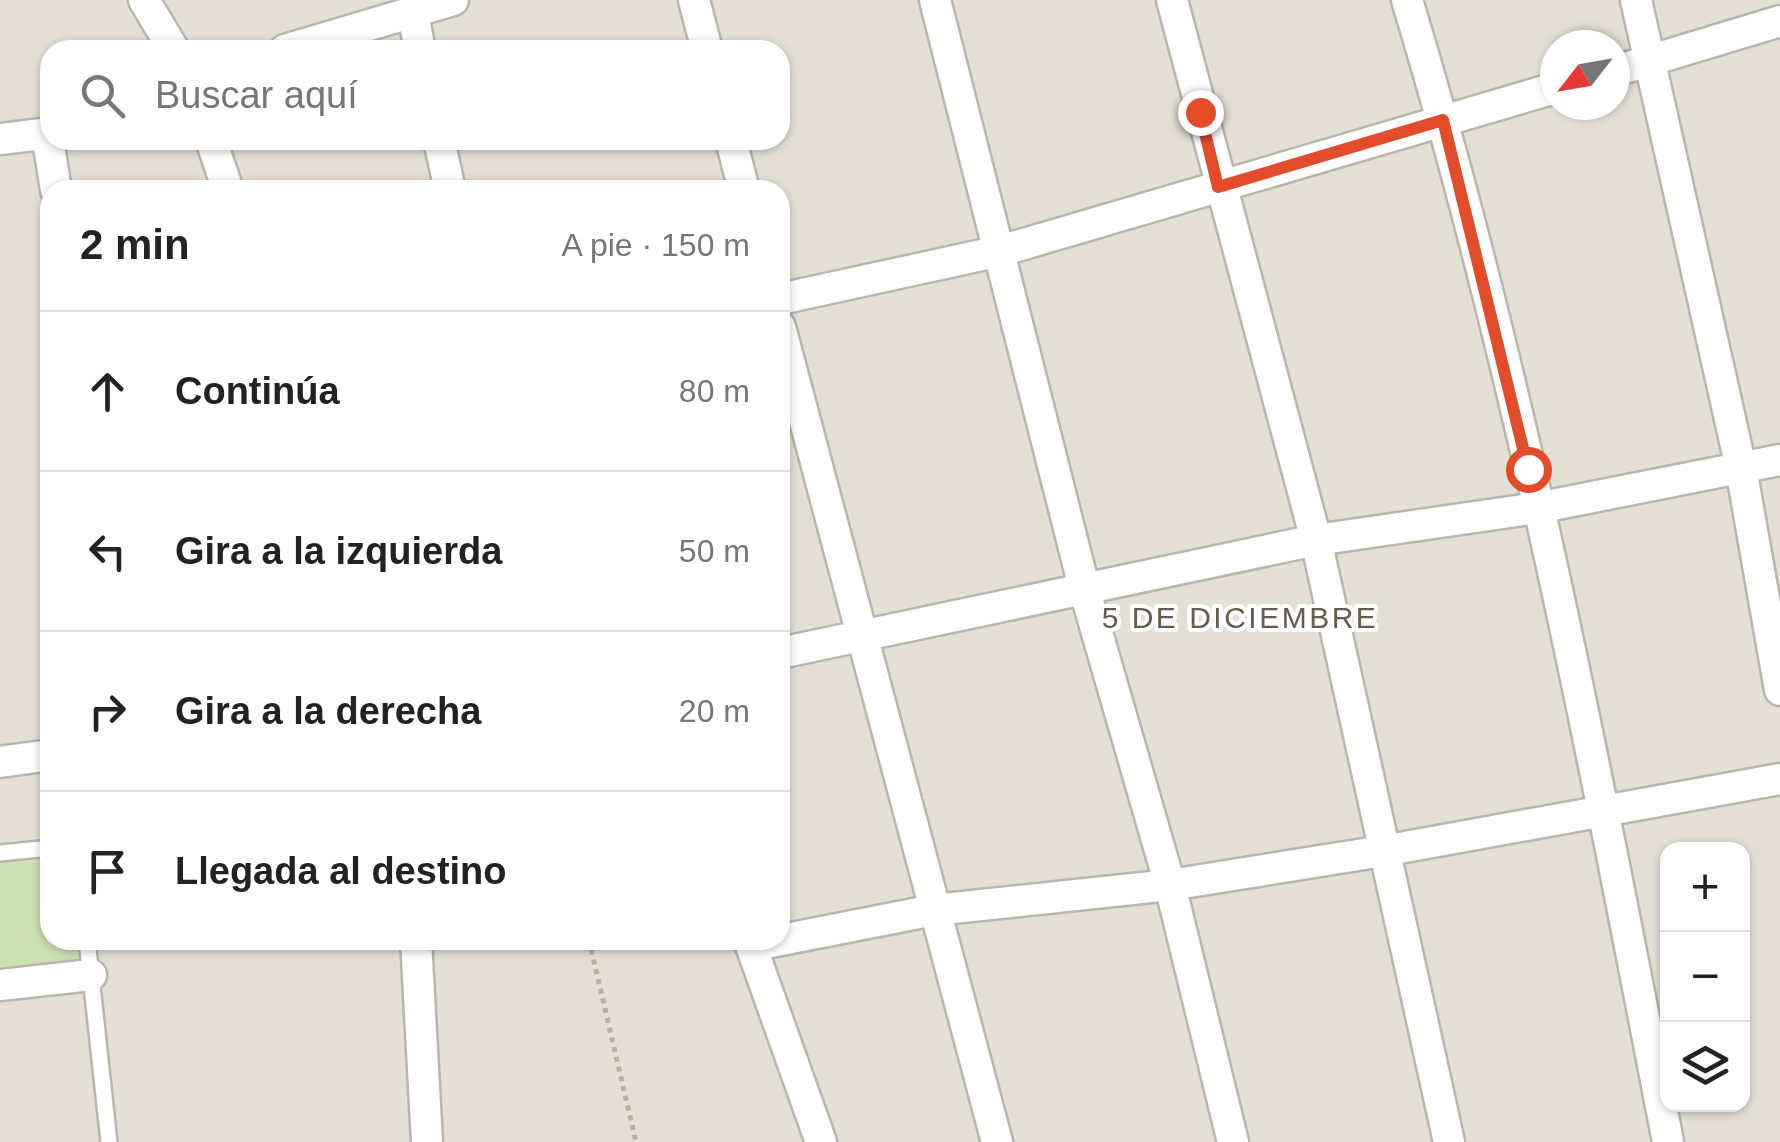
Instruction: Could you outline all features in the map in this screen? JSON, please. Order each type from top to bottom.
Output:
[{"type":"street","points":[[144,0],[168,40]]},
{"type":"street","points":[[321,40],[453,0]]},
{"type":"street","points":[[694,0],[704,40]]},
{"type":"street","points":[[935,0],[1085,592],[1170,885],[1233,1142]]},
{"type":"street","points":[[1172,0],[1218,187],[1316,540],[1448,1142]]},
{"type":"street","points":[[1407,0],[1443,120],[1537,508],[1604,809],[1668,1142]]},
{"type":"street","points":[[1636,0],[1741,468],[1780,690]]},
{"type":"street","points":[[413,14],[418,40]]},
{"type":"street","points":[[1630,67],[1780,21]]},
{"type":"street","points":[[790,297],[1000,251],[1540,92]]},
{"type":"street","points":[[0,139],[40,135]]},
{"type":"street","points":[[51,150],[55,180]]},
{"type":"street","points":[[214,150],[225,180]]},
{"type":"street","points":[[442,150],[448,180]]},
{"type":"street","points":[[734,150],[741,180]]},
{"type":"street","points":[[790,365],[997,1142]]},
{"type":"street","points":[[790,652],[1316,540],[1537,508],[1780,460]]},
{"type":"street","points":[[0,762],[40,756]]},
{"type":"street","points":[[790,936],[934,910],[1170,885],[1780,780]]},
{"type":"street","points":[[417,950],[427,1142]]},
{"type":"street","points":[[752,950],[821,1142]]},
{"type":"street","points":[[0,985],[91,975]]},
{"type":"lane","points":[[0,854],[40,849]]},
{"type":"lane","points":[[88,950],[110,1142]]},
{"type":"path","points":[[591,950],[636,1142]]},
{"type":"shaded area","points":[[0,0],[1780,0],[1780,1142],[0,1142]]},
{"type":"green space","points":[[40,857],[40,950],[81,950],[83,966],[0,976],[0,862]]},
{"type":"district","name":"5 DE DICIEMBRE","points":[[1240,617]]},
{"type":"route","points":[[1200,112],[1218,187],[1443,120],[1528,469]]}]
